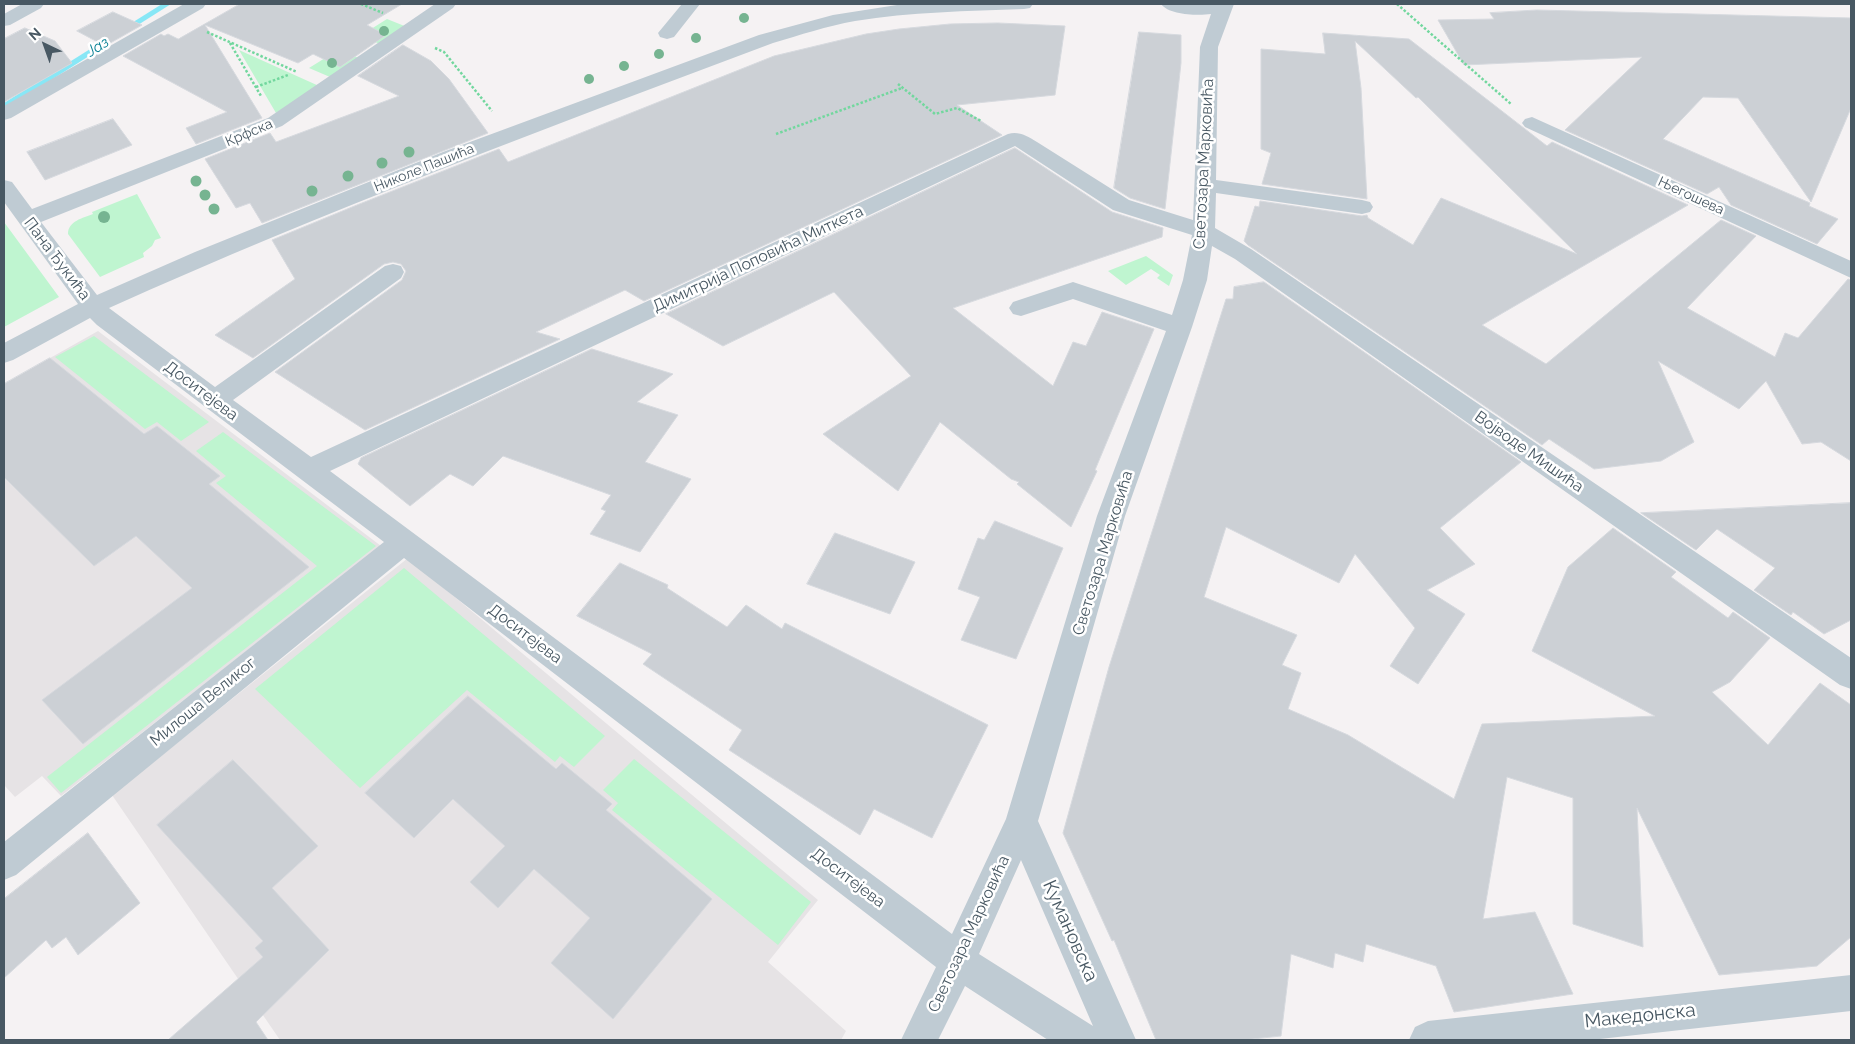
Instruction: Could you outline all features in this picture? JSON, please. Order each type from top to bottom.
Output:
[{"type":"street","points":[[4,21],[35,4]]},
{"type":"street","points":[[4,114],[197,4]]},
{"type":"street","name":"Крфска","points":[[27,219],[275,122],[447,4]]},
{"type":"street","points":[[667,32],[691,4]]},
{"type":"street","name":"Николе Пашића","points":[[4,354],[93,306],[204,256],[450,157],[730,52],[803,28],[857,16],[942,5],[1024,4]]},
{"type":"street","points":[[1173,5],[1201,10],[1224,4]]},
{"type":"street","name":"Светозара Марковића","points":[[919,1040],[958,961],[1021,822],[1111,516],[1180,327],[1195,280],[1204,231],[1209,47],[1224,4]]},
{"type":"street","points":[[1173,5],[1193,24],[1209,47]]},
{"type":"street","name":"Његошева","points":[[1532,123],[1851,270]]},
{"type":"street","points":[[1015,138],[1121,205],[1204,231]]},
{"type":"street","name":"Димитрија Поповића Миткета","points":[[309,470],[1015,138]]},
{"type":"street","points":[[1205,184],[1362,207]]},
{"type":"street","name":"Пана Ђукића","points":[[4,187],[93,306]]},
{"type":"street","name":"Војводе Мишића","points":[[1204,231],[1251,260],[1851,675]]},
{"type":"street","points":[[214,401],[393,272]]},
{"type":"street","points":[[1021,308],[1073,290],[1180,327]]},
{"type":"street","name":"Доситејева","points":[[93,306],[105,319],[309,470],[958,961]]},
{"type":"street","name":"Милоша Великог","points":[[4,863],[404,542]]},
{"type":"street","name":"Кумановска","points":[[1021,822],[1118,1040]]},
{"type":"street","points":[[958,961],[1081,1040]]},
{"type":"street","name":"Македонска","points":[[1428,1040],[1851,993]]},
{"type":"path","points":[[1397,4],[1532,123]]},
{"type":"path","points":[[172,17],[328,86]]},
{"type":"path","points":[[402,34],[444,52],[493,112]]},
{"type":"path","points":[[230,42],[275,122]]},
{"type":"path","points":[[898,84],[935,114],[958,108],[1015,138]]},
{"type":"path","points":[[776,134],[903,87]]},
{"type":"shaded area","points":[[98,331],[381,546],[61,796],[42,776],[15,797],[4,785],[4,384]]},
{"type":"shaded area","points":[[408,558],[818,900],[768,962],[846,1031],[841,1040],[280,1040],[112,795]]},
{"type":"green space","points":[[387,19],[407,27],[380,44],[360,36]]},
{"type":"green space","points":[[239,50],[319,86],[276,113]]},
{"type":"green space","points":[[338,50],[359,58],[330,77],[309,68]]},
{"type":"green space","points":[[137,194],[161,238],[155,240],[152,246],[143,253],[144,257],[100,277],[68,234],[70,226],[93,214],[92,212]]},
{"type":"green space","points":[[4,222],[59,297],[4,327]]},
{"type":"green space","points":[[1146,256],[1173,275],[1169,286],[1157,278],[1160,275],[1151,269],[1126,285],[1108,271]]},
{"type":"green space","points":[[94,336],[209,422],[181,441],[157,422],[145,429],[55,357]]},
{"type":"green space","points":[[223,432],[376,546],[61,793],[47,777],[317,566],[216,483],[226,476],[196,451]]},
{"type":"green space","points":[[404,568],[605,736],[574,767],[560,756],[555,762],[467,690],[360,788],[255,689]]},
{"type":"green space","points":[[634,759],[811,902],[778,945],[612,810],[618,803],[603,790]]},
{"type":"building","points":[[240,4],[402,4],[367,25],[386,35],[340,67],[313,54],[298,63],[205,25],[262,118],[196,144],[186,128],[227,112],[123,56],[161,34],[164,36],[168,34],[178,39]]},
{"type":"building","points":[[1537,10],[1851,18],[1851,108],[1811,202],[1738,98],[1703,97],[1663,139],[1810,203],[1809,206],[1838,219],[1817,244],[1731,205],[1719,187],[1707,194],[1565,130],[1642,57],[1464,65],[1438,20],[1494,19],[1490,13]]},
{"type":"building","points":[[113,12],[142,25],[105,46],[77,31]]},
{"type":"building","points":[[998,23],[1065,26],[1055,95],[957,105],[1002,135],[644,301],[625,290],[536,332],[560,339],[365,430],[275,372],[402,280],[406,271],[401,264],[393,262],[384,264],[253,358],[215,335],[295,279],[272,240],[357,205],[499,149],[508,162],[774,56],[866,34],[899,29],[950,24]]},
{"type":"building","points":[[25,28],[55,41],[72,63],[4,102],[4,39]]},
{"type":"building","points":[[1139,32],[1181,35],[1181,63],[1165,209],[1130,198],[1114,188]]},
{"type":"building","points":[[1323,33],[1409,39],[1547,146],[1552,142],[1688,205],[1482,325],[1546,364],[1721,220],[1756,236],[1687,308],[1775,357],[1785,333],[1798,338],[1848,279],[1851,280],[1851,461],[1821,442],[1802,444],[1766,381],[1739,409],[1658,361],[1694,442],[1661,461],[1594,469],[1549,439],[1542,445],[1248,245],[1244,241],[1255,206],[1259,207],[1260,201],[1362,216],[1367,215],[1368,218],[1413,245],[1441,198],[1577,254],[1418,97],[1416,98],[1355,41],[1361,88],[1367,199],[1262,184],[1271,153],[1261,149],[1261,49],[1325,54]]},
{"type":"building","points":[[403,45],[431,61],[449,79],[488,133],[262,223],[250,203],[236,208],[205,159],[270,133],[276,142],[399,96],[358,76]]},
{"type":"building","points":[[113,119],[132,145],[45,180],[27,152]]},
{"type":"building","points":[[1015,148],[1112,212],[1163,228],[1162,237],[953,308],[1053,386],[1073,342],[1086,346],[1102,312],[1154,329],[1095,470],[1097,471],[1071,527],[1017,484],[1019,482],[1011,479],[940,422],[898,491],[823,434],[911,376],[834,292],[723,346],[666,314]]},
{"type":"building","points":[[1264,282],[1521,462],[1440,528],[1475,564],[1427,590],[1465,614],[1418,684],[1390,666],[1415,628],[1355,554],[1339,583],[1226,527],[1204,597],[1297,635],[1282,665],[1301,673],[1288,709],[1348,735],[1454,799],[1482,724],[1655,716],[1532,651],[1568,567],[1613,528],[1676,572],[1671,577],[1728,618],[1733,612],[1770,638],[1730,682],[1712,692],[1768,745],[1820,683],[1851,705],[1851,937],[1817,966],[1719,975],[1637,808],[1643,947],[1573,924],[1573,798],[1507,777],[1483,919],[1535,912],[1573,994],[1454,1012],[1436,966],[1366,944],[1363,962],[1335,953],[1333,968],[1291,954],[1281,1036],[1243,1040],[1156,1040],[1114,940],[1112,941],[1063,833],[1109,667],[1226,299],[1233,299],[1234,287]]},
{"type":"building","points":[[592,349],[673,374],[637,402],[678,415],[645,462],[691,479],[640,552],[590,534],[606,511],[601,509],[611,495],[503,456],[473,486],[450,474],[410,506],[358,464],[361,458]]},
{"type":"building","points":[[50,358],[144,434],[157,426],[220,476],[209,484],[309,567],[83,744],[42,700],[192,588],[136,536],[94,566],[4,477],[4,384]]},
{"type":"building","points":[[1851,503],[1851,620],[1824,634],[1793,612],[1791,615],[1754,590],[1775,568],[1717,529],[1696,550],[1641,513]]},
{"type":"building","points":[[995,521],[1063,548],[1016,659],[961,640],[980,597],[958,589],[978,538],[984,540]]},
{"type":"building","points":[[835,533],[915,562],[890,614],[807,584]]},
{"type":"building","points":[[620,563],[668,585],[667,588],[727,627],[746,605],[782,629],[785,623],[988,725],[932,838],[874,809],[860,835],[729,750],[742,730],[643,664],[652,654],[577,616]]},
{"type":"building","points":[[468,696],[556,769],[562,763],[612,804],[606,810],[712,899],[613,1019],[551,963],[590,918],[534,869],[498,908],[470,882],[505,846],[453,799],[414,838],[365,793]]},
{"type":"building","points":[[233,760],[318,846],[272,888],[329,950],[256,1022],[268,1040],[168,1040],[263,957],[255,948],[263,941],[157,825]]},
{"type":"building","points":[[88,833],[140,903],[78,955],[66,937],[52,948],[46,940],[4,978],[4,899]]},
{"type":"waterway","name":"Јаз","points":[[4,107],[167,4]]}]
